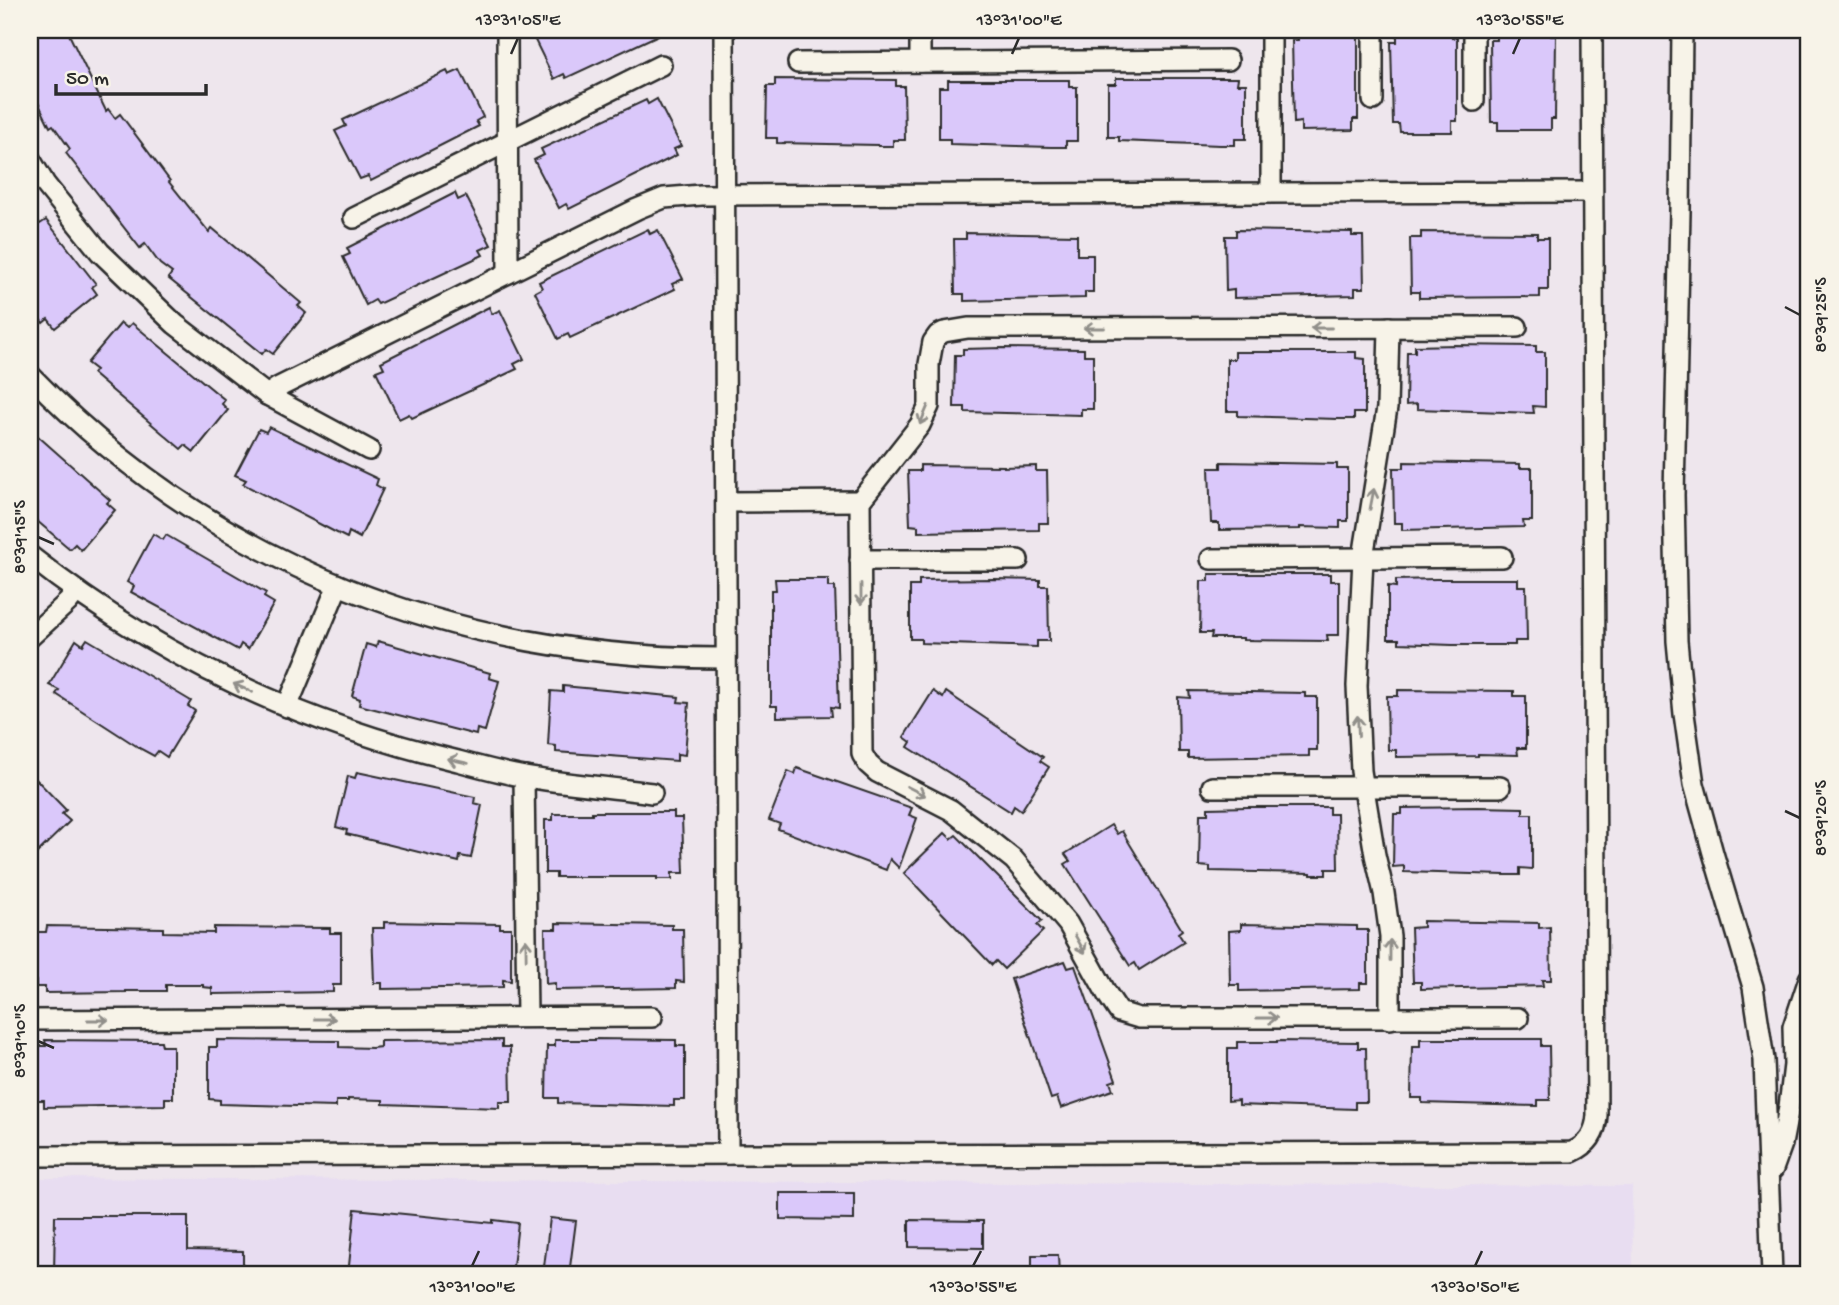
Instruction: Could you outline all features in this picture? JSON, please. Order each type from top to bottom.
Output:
[{"type":"street","points":[[507,30],[508,273]]},
{"type":"street","points":[[724,30],[728,1154]]},
{"type":"street","points":[[920,30],[920,62]]},
{"type":"street","points":[[1271,30],[1271,192]]},
{"type":"street","points":[[1373,30],[1373,100]]},
{"type":"street","points":[[1474,30],[1474,101]]},
{"type":"street","points":[[30,1156],[1572,1152],[1587,1143],[1597,1126],[1592,30]]},
{"type":"street","points":[[1682,30],[1674,495],[1677,641],[1694,784],[1753,987],[1764,1060],[1772,1275]]},
{"type":"street","points":[[797,63],[1228,60]]},
{"type":"street","points":[[354,218],[661,65]]},
{"type":"street","points":[[30,159],[45,184],[100,252],[175,324],[267,395],[369,450]]},
{"type":"street","points":[[267,395],[637,208],[664,198],[691,195],[1592,192]]},
{"type":"street","points":[[1389,327],[1387,408],[1363,558],[1357,686],[1361,771],[1390,936],[1390,1019]]},
{"type":"street","points":[[1517,327],[968,328],[944,332],[933,342],[929,364],[929,406],[920,425],[860,501],[860,561],[862,754],[877,772],[951,810],[1014,860],[1069,924],[1119,1012],[1139,1018],[1518,1018]]},
{"type":"street","points":[[30,375],[86,430],[156,485],[229,533],[306,572],[374,600],[450,623],[525,641],[665,657],[725,658]]},
{"type":"street","points":[[726,502],[860,501]]},
{"type":"street","points":[[30,556],[77,591],[187,660],[287,707],[405,749],[524,777],[652,793]]},
{"type":"street","points":[[1211,559],[1502,557]]},
{"type":"street","points":[[860,561],[1018,560]]},
{"type":"street","points":[[287,707],[338,585]]},
{"type":"street","points":[[30,637],[77,591]]},
{"type":"street","points":[[524,777],[527,1017]]},
{"type":"street","points":[[1212,787],[1500,787]]},
{"type":"street","points":[[1769,1181],[1782,1144],[1789,1107],[1794,1065],[1793,1027],[1809,979]]},
{"type":"street","points":[[30,1020],[652,1017]]},
{"type":"shaded area","points":[[30,1178],[1632,1186],[1633,1275],[30,1275]]},
{"type":"building","points":[[30,30],[67,30],[106,111],[108,109],[115,118],[120,114],[209,232],[212,228],[301,303],[298,306],[306,313],[273,354],[266,349],[262,354],[168,278],[172,273],[160,264],[145,244],[140,248],[66,153],[70,149],[53,125],[50,127],[30,86]]},
{"type":"building","points":[[530,30],[669,30],[566,78],[564,74],[554,79]]},
{"type":"building","points":[[1298,30],[1353,30],[1353,36],[1358,36],[1358,119],[1353,119],[1353,130],[1301,131],[1301,122],[1294,123],[1292,40],[1298,40]]},
{"type":"building","points":[[1397,30],[1452,30],[1452,38],[1457,37],[1457,121],[1452,121],[1452,132],[1400,132],[1399,124],[1393,124],[1391,42],[1397,42]]},
{"type":"building","points":[[1496,30],[1550,30],[1551,36],[1556,36],[1555,119],[1551,119],[1551,130],[1498,130],[1498,122],[1491,122],[1490,40],[1496,40]]},
{"type":"building","points":[[460,70],[483,117],[476,121],[479,126],[371,181],[368,176],[360,179],[335,131],[346,126],[343,120],[447,71],[449,75]]},
{"type":"building","points":[[1116,78],[1238,78],[1237,84],[1246,84],[1246,139],[1235,139],[1235,145],[1220,145],[1119,141],[1119,137],[1108,137],[1108,84],[1116,84]]},
{"type":"building","points":[[775,79],[896,80],[896,86],[904,86],[905,140],[893,140],[893,146],[878,146],[777,143],[777,138],[766,138],[767,86],[775,86]]},
{"type":"building","points":[[948,80],[1069,80],[1069,87],[1077,87],[1077,141],[1066,141],[1066,147],[1051,147],[950,144],[950,139],[939,139],[939,87],[948,87]]},
{"type":"building","points":[[657,99],[681,146],[674,149],[677,155],[569,209],[566,204],[559,208],[534,160],[544,155],[541,149],[646,100],[648,104]]},
{"type":"building","points":[[455,193],[458,200],[466,196],[491,245],[480,250],[483,255],[378,304],[375,300],[366,305],[343,257],[350,254],[347,248]]},
{"type":"building","points":[[30,212],[40,224],[46,220],[96,284],[92,287],[97,294],[55,328],[48,319],[43,323],[33,311],[38,307],[30,297]]},
{"type":"building","points":[[648,229],[650,234],[658,230],[683,279],[672,284],[675,289],[570,338],[568,334],[558,339],[535,292],[542,288],[539,282]]},
{"type":"building","points":[[1236,230],[1352,232],[1352,236],[1363,236],[1364,288],[1355,288],[1355,295],[1234,298],[1234,290],[1226,291],[1225,236],[1236,236]]},
{"type":"building","points":[[1421,232],[1537,233],[1537,238],[1548,238],[1548,290],[1540,290],[1540,297],[1419,298],[1419,292],[1411,292],[1410,238],[1421,238]]},
{"type":"building","points":[[966,233],[1077,235],[1077,255],[1093,255],[1093,292],[1085,292],[1085,298],[964,301],[964,294],[955,294],[954,239],[966,239]]},
{"type":"building","points":[[489,307],[492,314],[500,310],[524,359],[514,364],[517,369],[412,418],[409,414],[399,419],[376,371],[384,368],[381,362]]},
{"type":"building","points":[[121,323],[127,328],[132,323],[225,400],[222,404],[228,410],[194,452],[185,445],[181,449],[93,374],[96,370],[87,363]]},
{"type":"building","points":[[1415,346],[1536,346],[1536,352],[1545,352],[1545,407],[1533,406],[1534,413],[1417,409],[1417,404],[1406,405],[1407,352],[1415,352]]},
{"type":"building","points":[[963,349],[1084,349],[1084,355],[1093,355],[1093,409],[1081,409],[1081,415],[965,412],[965,407],[954,407],[955,355],[963,355]]},
{"type":"building","points":[[1235,352],[1356,352],[1356,358],[1365,359],[1365,413],[1354,413],[1354,419],[1338,419],[1238,416],[1238,411],[1227,411],[1227,359],[1235,359]]},
{"type":"building","points":[[269,427],[378,479],[376,485],[383,489],[360,538],[349,532],[347,538],[333,531],[243,484],[246,480],[235,475],[259,429],[266,432]]},
{"type":"building","points":[[30,429],[110,500],[107,503],[115,510],[81,550],[75,544],[70,549],[30,515]]},
{"type":"building","points":[[1221,462],[1337,464],[1337,469],[1348,469],[1348,521],[1340,521],[1340,528],[1219,530],[1219,523],[1211,523],[1209,468],[1221,468]]},
{"type":"building","points":[[1404,462],[1520,464],[1520,468],[1532,468],[1532,521],[1523,521],[1524,527],[1402,530],[1402,523],[1394,523],[1393,468],[1404,468]]},
{"type":"building","points":[[920,465],[1036,466],[1036,471],[1047,471],[1048,523],[1039,523],[1039,530],[918,532],[918,526],[910,525],[908,471],[920,471]]},
{"type":"building","points":[[153,534],[163,540],[166,535],[266,593],[264,597],[274,603],[248,649],[241,644],[238,650],[131,592],[134,586],[127,582]]},
{"type":"building","points":[[1209,574],[1330,574],[1330,581],[1339,581],[1339,635],[1327,635],[1328,641],[1243,640],[1211,638],[1212,633],[1200,633],[1201,581],[1209,581]]},
{"type":"building","points":[[775,579],[828,579],[828,587],[835,587],[839,708],[831,707],[832,716],[777,717],[777,706],[771,706],[771,590],[776,590]]},
{"type":"building","points":[[1518,579],[1518,586],[1526,586],[1527,641],[1515,641],[1515,645],[1452,645],[1399,643],[1399,639],[1388,639],[1388,586],[1396,587],[1396,580]]},
{"type":"building","points":[[919,580],[1040,580],[1040,586],[1048,586],[1049,641],[1037,641],[1037,647],[921,643],[921,639],[910,639],[910,586],[919,586]]},
{"type":"building","points":[[87,639],[191,701],[188,706],[195,711],[167,757],[158,751],[154,756],[141,749],[56,694],[59,690],[49,685],[76,640],[83,645]]},
{"type":"building","points":[[378,641],[490,673],[489,678],[499,681],[485,731],[477,729],[476,735],[359,705],[360,699],[352,696],[366,644],[376,647]]},
{"type":"building","points":[[563,686],[679,697],[678,702],[689,703],[685,755],[677,754],[677,761],[556,752],[556,746],[548,745],[551,691],[563,692]]},
{"type":"building","points":[[1398,690],[1514,691],[1514,696],[1526,696],[1526,748],[1517,748],[1518,755],[1396,757],[1396,750],[1388,750],[1387,696],[1398,696]]},
{"type":"building","points":[[933,691],[943,698],[946,692],[1043,757],[1040,761],[1049,767],[1021,811],[1014,806],[1011,812],[908,747],[911,742],[904,737]]},
{"type":"building","points":[[1189,691],[1305,693],[1305,697],[1317,697],[1317,750],[1309,750],[1309,756],[1188,758],[1188,752],[1179,752],[1178,697],[1190,698]]},
{"type":"building","points":[[797,768],[912,808],[909,815],[917,818],[899,868],[890,859],[886,870],[778,829],[780,824],[769,820],[788,771],[795,774]]},
{"type":"building","points":[[357,772],[475,797],[474,803],[482,805],[471,858],[460,856],[459,862],[346,834],[347,830],[336,827],[348,776],[355,778]]},
{"type":"building","points":[[30,773],[66,810],[62,814],[70,821],[30,860]]},
{"type":"building","points":[[1329,807],[1329,814],[1337,814],[1338,869],[1326,869],[1326,875],[1311,875],[1210,871],[1210,867],[1199,866],[1200,814],[1208,814],[1208,808]]},
{"type":"building","points":[[1402,808],[1523,808],[1523,814],[1532,814],[1532,869],[1520,868],[1520,875],[1505,875],[1404,872],[1404,866],[1393,867],[1394,814],[1402,814]]},
{"type":"building","points":[[674,812],[674,818],[682,818],[684,873],[672,873],[672,879],[657,879],[556,877],[556,873],[545,873],[545,820],[553,820],[553,814]]},
{"type":"building","points":[[1111,825],[1117,834],[1122,831],[1182,930],[1178,933],[1184,942],[1139,970],[1135,963],[1130,966],[1065,864],[1070,861],[1065,854]]},
{"type":"building","points":[[945,833],[951,839],[956,835],[1042,921],[1037,925],[1043,931],[1004,969],[996,961],[992,965],[904,873]]},
{"type":"building","points":[[1423,921],[1539,923],[1539,928],[1550,927],[1551,980],[1542,980],[1543,986],[1421,989],[1421,982],[1413,982],[1411,928],[1423,927]]},
{"type":"building","points":[[384,922],[500,924],[500,928],[511,928],[511,981],[503,980],[503,987],[382,989],[382,983],[374,983],[372,928],[384,928]]},
{"type":"building","points":[[556,923],[672,925],[672,929],[683,929],[684,982],[676,981],[676,988],[555,990],[555,983],[546,984],[545,929],[556,929]]},
{"type":"building","points":[[1241,924],[1357,926],[1357,930],[1368,930],[1368,983],[1360,983],[1360,989],[1239,991],[1239,985],[1230,985],[1229,931],[1241,930]]},
{"type":"building","points":[[47,926],[163,928],[163,932],[214,933],[214,927],[330,928],[330,933],[341,933],[341,985],[333,985],[333,992],[212,994],[212,988],[203,985],[166,985],[166,991],[45,993],[45,987],[36,987],[35,932],[46,932]]},
{"type":"building","points":[[1065,961],[1068,968],[1075,966],[1116,1080],[1110,1082],[1113,1090],[1061,1108],[1057,1097],[1051,1099],[1011,979]]},
{"type":"building","points":[[1420,1039],[1541,1039],[1541,1046],[1549,1046],[1550,1100],[1538,1100],[1538,1106],[1422,1103],[1422,1098],[1411,1098],[1412,1046],[1420,1046]]},
{"type":"building","points":[[45,1040],[161,1041],[162,1046],[173,1046],[173,1098],[165,1098],[165,1105],[44,1107],[44,1100],[35,1100],[34,1046],[46,1046]]},
{"type":"building","points":[[217,1040],[339,1041],[339,1047],[372,1048],[380,1047],[380,1041],[502,1040],[502,1047],[510,1047],[511,1102],[499,1102],[499,1108],[383,1104],[383,1100],[348,1099],[336,1101],[336,1107],[220,1104],[220,1100],[209,1099],[209,1047],[217,1047]]},
{"type":"building","points":[[555,1040],[676,1040],[676,1046],[685,1046],[685,1100],[674,1100],[674,1106],[558,1103],[558,1098],[546,1098],[547,1046],[555,1046]]},
{"type":"building","points":[[1237,1042],[1358,1042],[1358,1048],[1366,1048],[1367,1102],[1355,1102],[1355,1109],[1239,1105],[1239,1100],[1228,1101],[1228,1048],[1237,1048]]},
{"type":"building","points":[[780,1193],[854,1193],[854,1220],[780,1219]]},
{"type":"building","points":[[355,1209],[493,1223],[493,1220],[518,1223],[512,1275],[348,1275]]},
{"type":"building","points":[[55,1216],[188,1216],[188,1250],[243,1251],[243,1275],[54,1275]]},
{"type":"building","points":[[550,1218],[576,1221],[569,1275],[543,1275]]},
{"type":"building","points":[[909,1220],[983,1221],[983,1248],[909,1247]]},
{"type":"building","points":[[1032,1255],[1058,1255],[1059,1275],[1032,1275]]}]
